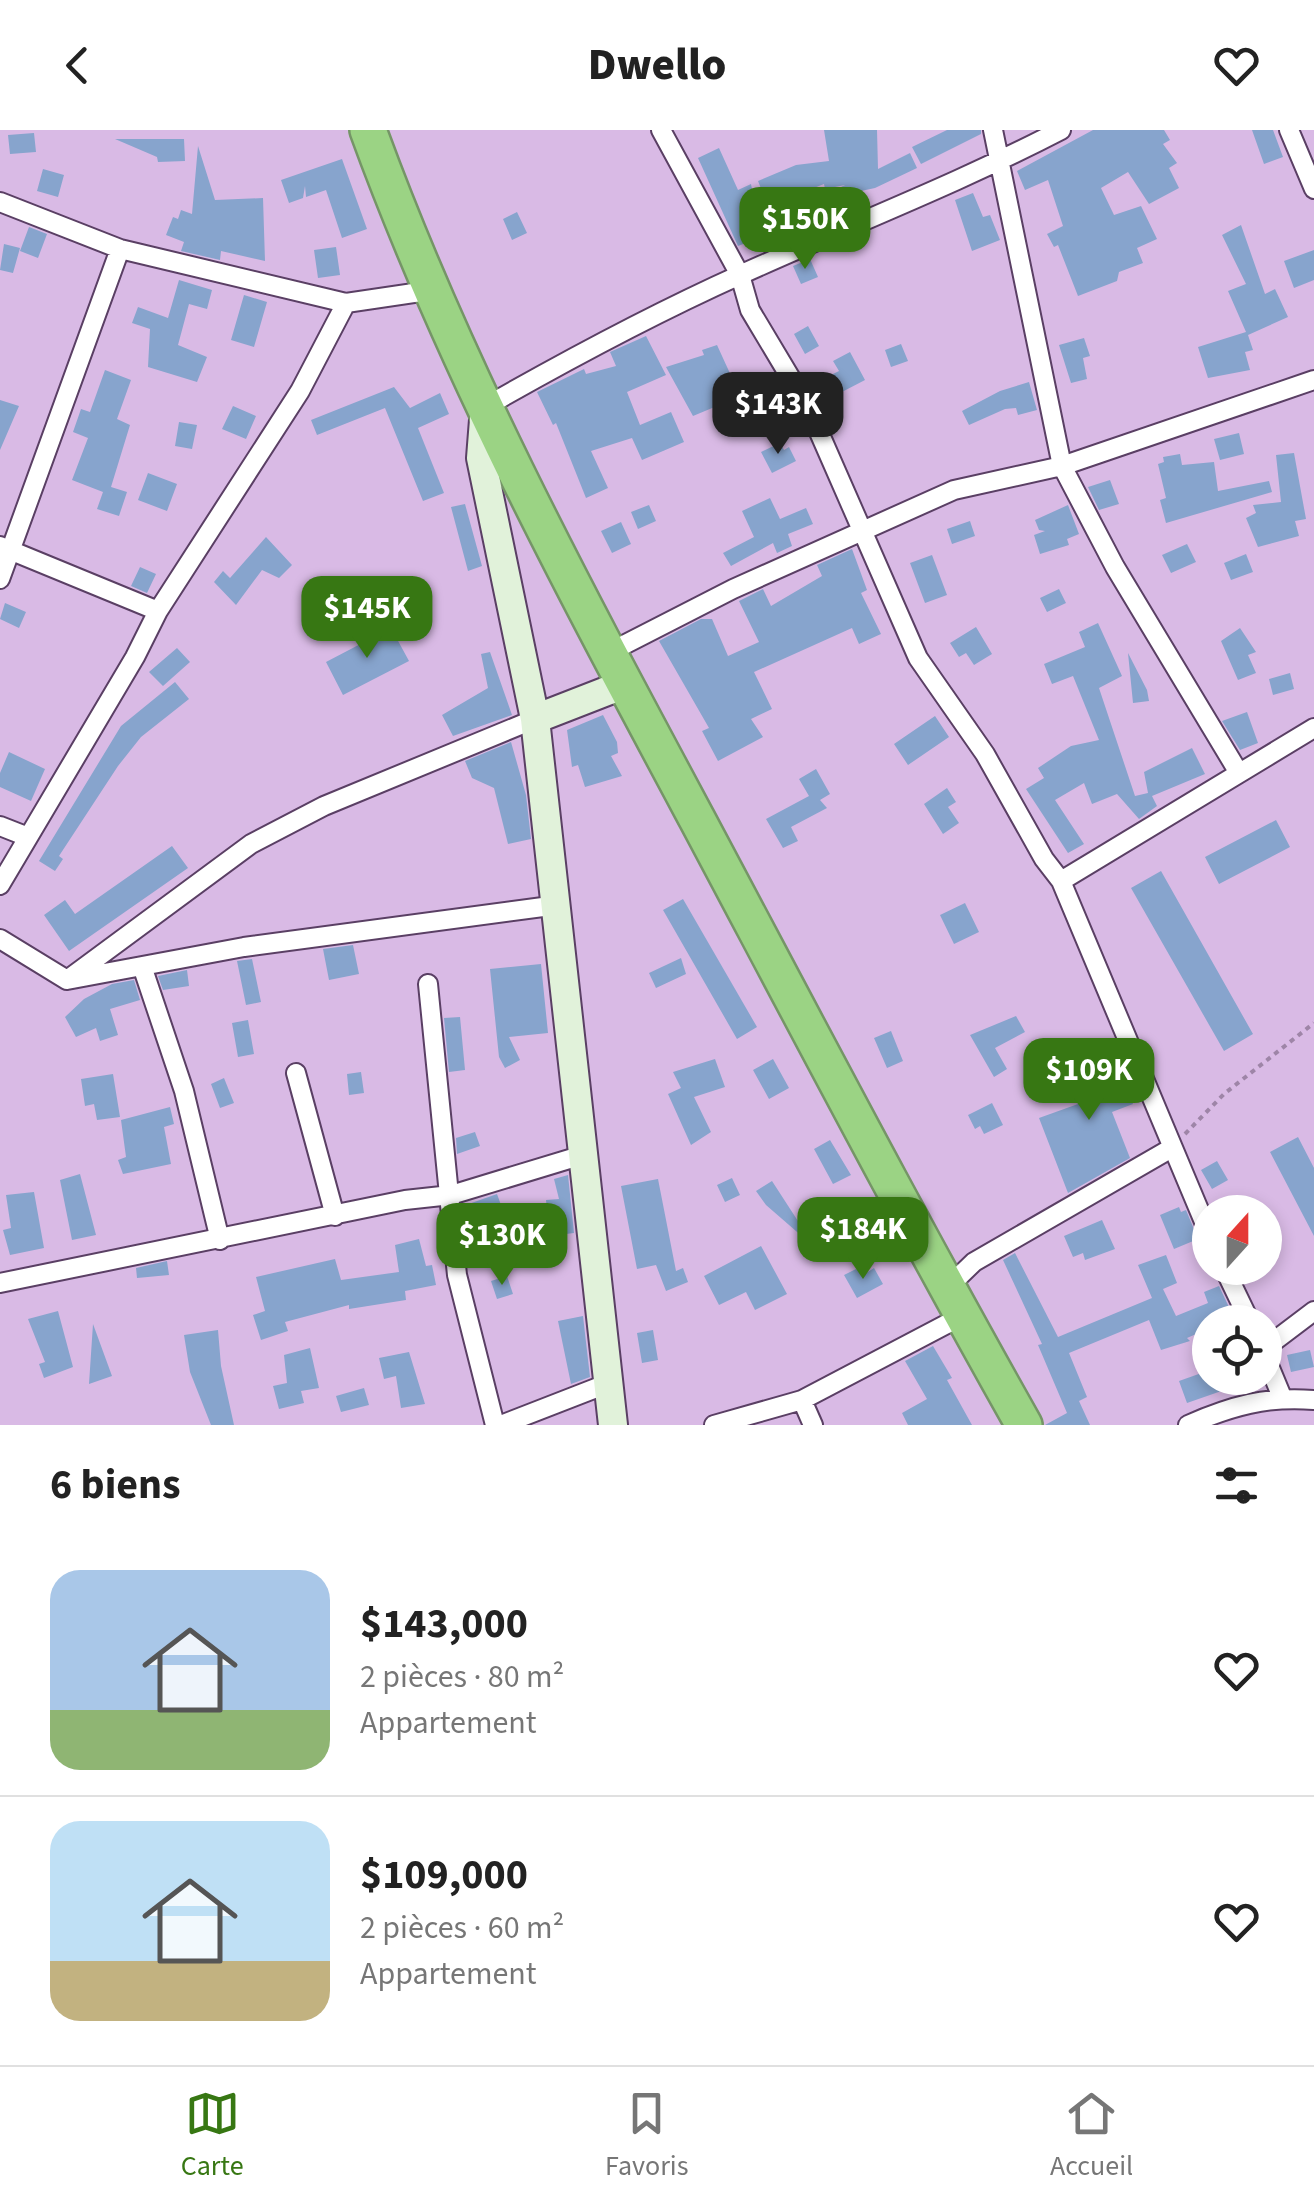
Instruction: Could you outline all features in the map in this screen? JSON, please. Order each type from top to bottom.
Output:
[{"type":"highway","points":[[368,130],[398,213],[485,407],[608,652],[1024,1425]]},
{"type":"street","points":[[661,130],[740,274],[750,310],[808,406],[918,658],[985,754],[1044,859],[1061,881],[1192,1197]]},
{"type":"street","points":[[993,130],[1003,162],[1062,466],[1114,568],[1239,773]]},
{"type":"street","points":[[614,1425],[535,718],[481,458],[485,407],[606,338],[740,274],[1003,162],[1061,130]]},
{"type":"street","points":[[1289,130],[1314,188]]},
{"type":"street","points":[[0,202],[120,249],[346,303],[434,290]]},
{"type":"street","points":[[0,579],[6,548],[120,249]]},
{"type":"street","points":[[0,885],[135,658],[158,611],[300,391],[346,303]]},
{"type":"street","points":[[608,652],[733,588],[954,490],[1062,466],[1314,380]]},
{"type":"street","points":[[6,548],[158,611]]},
{"type":"street","points":[[66,980],[251,844],[324,806],[625,684]]},
{"type":"street","points":[[1061,881],[1314,728]]},
{"type":"street","points":[[0,826],[28,837]]},
{"type":"street","points":[[0,938],[66,980],[244,947],[558,905]]},
{"type":"street","points":[[142,966],[184,1092],[220,1240]]},
{"type":"street","points":[[428,984],[457,1275],[498,1425],[609,1382]]},
{"type":"street","points":[[296,1073],[335,1216]]},
{"type":"street","points":[[714,1425],[802,1400],[955,1302],[974,1262],[1170,1149]]},
{"type":"street","points":[[0,1283],[451,1195],[586,1154]]},
{"type":"street","points":[[1282,1335],[1314,1311]]},
{"type":"street","points":[[1188,1425],[1234,1404],[1282,1397],[1314,1400]]},
{"type":"street","points":[[802,1400],[812,1425]]},
{"type":"path","points":[[1170,1149],[1224,1094],[1314,1024]]},
{"type":"building","points":[[824,130],[877,130],[878,169],[910,153],[917,168],[875,188],[842,195],[839,188],[845,185],[825,189],[824,184],[768,206],[758,181],[796,165],[829,161]]},
{"type":"building","points":[[947,130],[981,130],[981,134],[921,164],[912,147]]},
{"type":"building","points":[[1093,130],[1164,130],[1170,140],[1163,144],[1177,163],[1169,168],[1179,188],[1149,204],[1128,172],[1101,188],[1114,215],[1141,206],[1157,239],[1137,248],[1143,263],[1119,272],[1117,281],[1078,296],[1058,245],[1054,247],[1047,234],[1063,226],[1048,180],[1025,190],[1017,171]]},
{"type":"building","points":[[1252,130],[1273,130],[1283,157],[1264,164]]},
{"type":"building","points":[[34,133],[36,152],[10,154],[8,135]]},
{"type":"building","points":[[115,139],[184,139],[185,161],[158,162],[157,157]]},
{"type":"building","points":[[198,146],[215,200],[263,198],[265,261],[221,251],[220,260],[181,251],[184,242],[166,235],[173,217],[178,219],[181,210],[192,214]]},
{"type":"building","points":[[719,148],[738,190],[751,184],[761,237],[738,246],[698,158]]},
{"type":"building","points":[[342,159],[367,229],[342,238],[326,190],[306,197],[305,186],[303,198],[289,203],[281,180]]},
{"type":"building","points":[[43,169],[64,175],[58,197],[37,191]]},
{"type":"building","points":[[973,193],[983,217],[990,215],[1000,240],[972,251],[955,200]]},
{"type":"building","points":[[517,212],[527,233],[512,240],[503,219]]},
{"type":"building","points":[[1241,225],[1265,294],[1275,289],[1288,317],[1248,335],[1253,350],[1245,352],[1250,370],[1208,378],[1198,347],[1246,332],[1228,291],[1246,284],[1222,235]]},
{"type":"building","points":[[29,227],[47,234],[38,258],[20,251]]},
{"type":"building","points":[[4,244],[20,248],[13,273],[0,270]]},
{"type":"building","points":[[336,247],[340,275],[318,278],[314,250]]},
{"type":"building","points":[[1314,250],[1314,280],[1294,288],[1284,261]]},
{"type":"building","points":[[810,259],[818,277],[801,284],[793,266]]},
{"type":"building","points":[[179,280],[212,290],[207,309],[189,304],[178,345],[207,357],[197,382],[148,367],[150,329],[132,323],[138,307],[168,318]]},
{"type":"building","points":[[244,295],[267,302],[254,347],[231,340]]},
{"type":"building","points":[[808,326],[819,346],[805,354],[794,334]]},
{"type":"building","points":[[646,336],[666,375],[627,392],[640,425],[671,412],[684,442],[642,460],[632,438],[591,451],[608,488],[586,498],[556,423],[553,425],[537,392],[584,369],[586,374],[616,366],[610,352]]},
{"type":"building","points":[[1084,338],[1090,356],[1083,358],[1087,379],[1071,383],[1059,345]]},
{"type":"building","points":[[901,344],[908,361],[891,367],[885,350]]},
{"type":"building","points":[[717,345],[738,391],[751,383],[760,398],[754,402],[760,413],[741,423],[729,401],[693,416],[666,367],[704,355],[702,350]]},
{"type":"building","points":[[850,352],[865,380],[840,393],[831,375],[839,371],[833,361]]},
{"type":"building","points":[[105,370],[131,380],[117,419],[130,425],[111,487],[127,492],[119,516],[97,509],[103,492],[72,480],[88,438],[73,432],[81,409],[90,412]]},
{"type":"building","points":[[1029,382],[1037,410],[1018,415],[1016,408],[1005,409],[969,425],[962,411],[1000,391]]},
{"type":"building","points":[[394,387],[410,408],[440,393],[449,414],[418,428],[444,493],[423,501],[385,408],[317,435],[311,420]]},
{"type":"building","points":[[0,400],[19,406],[0,450]]},
{"type":"building","points":[[233,406],[256,416],[246,439],[222,429]]},
{"type":"building","points":[[179,422],[197,425],[192,449],[175,446]]},
{"type":"building","points":[[1239,433],[1244,454],[1220,460],[1214,439]]},
{"type":"building","points":[[780,443],[784,450],[789,447],[796,461],[772,473],[761,452]]},
{"type":"building","points":[[1294,453],[1306,519],[1295,521],[1299,536],[1258,547],[1246,518],[1256,513],[1253,505],[1281,502],[1276,455]]},
{"type":"building","points":[[1180,454],[1182,465],[1214,462],[1218,491],[1269,481],[1272,492],[1166,523],[1160,500],[1166,498],[1158,464],[1164,462],[1163,457]]},
{"type":"building","points":[[148,473],[177,484],[167,511],[138,500]]},
{"type":"building","points":[[1110,480],[1119,504],[1099,510],[1088,487]]},
{"type":"building","points":[[770,498],[780,519],[806,508],[813,524],[788,534],[792,546],[777,553],[773,543],[731,566],[723,553],[754,537],[742,511]]},
{"type":"building","points":[[465,504],[482,566],[468,571],[451,507]]},
{"type":"building","points":[[649,505],[656,521],[638,529],[631,512]]},
{"type":"building","points":[[1068,505],[1079,534],[1067,539],[1069,545],[1040,554],[1034,535],[1045,531],[1039,530],[1035,520]]},
{"type":"building","points":[[970,521],[975,536],[952,544],[947,529]]},
{"type":"building","points":[[621,522],[631,544],[612,553],[601,531]]},
{"type":"building","points":[[266,537],[292,565],[279,578],[262,570],[236,605],[214,582],[223,571],[230,578]]},
{"type":"building","points":[[1187,544],[1196,562],[1171,573],[1162,555]]},
{"type":"building","points":[[852,549],[867,590],[861,593],[881,634],[859,644],[852,628],[754,672],[772,709],[751,719],[763,737],[718,761],[702,731],[709,728],[659,641],[701,619],[712,619],[728,656],[759,642],[739,601],[763,589],[771,606],[822,576],[817,565]]},
{"type":"building","points":[[1246,554],[1253,572],[1231,580],[1224,563]]},
{"type":"building","points":[[932,555],[947,595],[925,603],[910,563]]},
{"type":"building","points":[[140,567],[156,574],[147,593],[131,586]]},
{"type":"building","points":[[1059,589],[1066,603],[1047,612],[1040,598]]},
{"type":"building","points":[[5,603],[26,612],[19,628],[0,619]]},
{"type":"building","points":[[1098,623],[1122,676],[1099,688],[1135,796],[1148,793],[1144,772],[1192,748],[1205,774],[1152,796],[1157,806],[1139,819],[1117,794],[1092,804],[1084,783],[1055,800],[1084,844],[1068,853],[1026,789],[1044,778],[1038,768],[1071,746],[1099,740],[1073,676],[1052,684],[1044,664],[1085,647],[1079,632]]},
{"type":"building","points":[[976,627],[992,654],[974,665],[966,653],[959,657],[950,643]]},
{"type":"building","points":[[391,628],[409,661],[343,695],[326,662]]},
{"type":"building","points":[[1240,628],[1256,652],[1248,655],[1256,673],[1238,680],[1221,641]]},
{"type":"building","points":[[177,648],[190,662],[163,686],[149,672]]},
{"type":"building","points":[[490,652],[512,715],[453,736],[442,715],[488,688],[481,654]]},
{"type":"building","points":[[1128,653],[1147,690],[1149,701],[1133,703]]},
{"type":"building","points":[[1290,673],[1294,689],[1273,695],[1269,679]]},
{"type":"building","points":[[175,682],[189,699],[141,737],[118,766],[59,856],[63,859],[55,871],[39,861],[121,726]]},
{"type":"building","points":[[1247,712],[1258,743],[1240,750],[1222,721]]},
{"type":"building","points":[[603,715],[617,742],[618,753],[611,756],[622,776],[585,787],[578,765],[572,767],[567,730]]},
{"type":"building","points":[[935,716],[949,737],[908,765],[894,744]]},
{"type":"building","points":[[511,742],[526,795],[531,839],[508,844],[494,788],[472,778],[465,761]]},
{"type":"building","points":[[9,752],[45,769],[31,801],[0,787],[0,773]]},
{"type":"building","points":[[816,769],[830,794],[820,800],[827,808],[791,827],[798,841],[783,848],[766,819],[809,796],[799,779]]},
{"type":"building","points":[[947,788],[956,802],[948,807],[959,823],[943,834],[924,804]]},
{"type":"building","points":[[1276,820],[1290,847],[1219,884],[1205,857]]},
{"type":"building","points":[[172,846],[188,868],[69,951],[44,915],[65,900],[75,914]]},
{"type":"building","points":[[1161,871],[1253,1034],[1224,1051],[1131,888]]},
{"type":"building","points":[[683,899],[757,1027],[737,1039],[663,910]]},
{"type":"building","points":[[965,903],[979,932],[954,944],[940,915]]},
{"type":"building","points":[[353,945],[359,974],[329,980],[323,949]]},
{"type":"building","points":[[681,958],[686,974],[656,988],[649,973]]},
{"type":"building","points":[[252,959],[261,1002],[246,1005],[237,961]]},
{"type":"building","points":[[541,964],[548,1033],[509,1037],[520,1060],[505,1068],[499,1057],[490,969]]},
{"type":"building","points":[[187,970],[189,986],[163,990],[158,976]]},
{"type":"building","points":[[134,980],[140,1000],[110,1009],[118,1035],[100,1041],[96,1028],[76,1037],[65,1017],[84,999],[112,984]]},
{"type":"building","points":[[1016,1016],[1025,1032],[995,1048],[1007,1069],[994,1077],[970,1035]]},
{"type":"building","points":[[460,1017],[465,1070],[449,1072],[444,1018]]},
{"type":"building","points":[[248,1020],[254,1054],[238,1057],[232,1023]]},
{"type":"building","points":[[891,1031],[903,1061],[887,1068],[874,1038]]},
{"type":"building","points":[[1110,1052],[1133,1104],[1112,1112],[1130,1158],[1068,1193],[1039,1118],[1078,1104],[1063,1067]]},
{"type":"building","points":[[715,1059],[725,1087],[694,1097],[711,1132],[691,1145],[668,1094],[681,1088],[673,1072]]},
{"type":"building","points":[[773,1059],[789,1088],[769,1099],[753,1070]]},
{"type":"building","points":[[361,1072],[364,1093],[349,1095],[347,1074]]},
{"type":"building","points":[[113,1074],[120,1117],[97,1120],[94,1104],[85,1106],[81,1079]]},
{"type":"building","points":[[224,1078],[234,1103],[220,1108],[211,1084]]},
{"type":"building","points":[[992,1103],[1003,1125],[984,1134],[980,1126],[975,1129],[968,1115]]},
{"type":"building","points":[[170,1107],[174,1124],[164,1127],[171,1164],[123,1174],[118,1160],[126,1157],[121,1120]]},
{"type":"building","points":[[475,1132],[480,1146],[457,1154],[456,1138]]},
{"type":"building","points":[[1298,1137],[1314,1168],[1314,1236],[1270,1152]]},
{"type":"building","points":[[830,1140],[851,1175],[833,1184],[814,1149]]},
{"type":"building","points":[[1217,1161],[1228,1180],[1212,1189],[1201,1170]]},
{"type":"building","points":[[80,1174],[96,1235],[72,1240],[60,1180]]},
{"type":"building","points":[[568,1175],[574,1233],[566,1234],[564,1218],[548,1220],[546,1200],[559,1199],[554,1179]]},
{"type":"building","points":[[732,1178],[740,1195],[725,1202],[717,1185]]},
{"type":"building","points":[[658,1179],[676,1271],[683,1268],[688,1282],[666,1291],[656,1265],[637,1269],[621,1186]]},
{"type":"building","points":[[772,1181],[807,1235],[804,1238],[766,1205],[756,1191]]},
{"type":"building","points":[[34,1192],[44,1248],[10,1255],[3,1230],[11,1228],[6,1195]]},
{"type":"building","points":[[497,1194],[505,1216],[465,1231],[463,1206]]},
{"type":"building","points":[[1179,1207],[1181,1212],[1186,1210],[1192,1224],[1192,1242],[1174,1249],[1160,1215]]},
{"type":"building","points":[[1102,1220],[1115,1249],[1085,1260],[1083,1253],[1073,1257],[1064,1236]]},
{"type":"building","points":[[419,1239],[426,1266],[432,1265],[436,1285],[405,1291],[406,1300],[349,1309],[349,1305],[285,1322],[288,1331],[261,1340],[253,1315],[265,1311],[256,1277],[335,1259],[341,1280],[399,1272],[395,1245]]},
{"type":"building","points":[[761,1246],[787,1294],[755,1310],[746,1292],[719,1305],[704,1276]]},
{"type":"building","points":[[1015,1253],[1058,1337],[1152,1298],[1138,1265],[1166,1255],[1177,1283],[1163,1289],[1176,1316],[1192,1310],[1192,1336],[1187,1338],[1190,1341],[1161,1350],[1149,1320],[1069,1353],[1087,1397],[1079,1401],[1090,1425],[1045,1425],[1067,1413],[1038,1345],[1042,1344],[1003,1260]]},
{"type":"building","points":[[167,1261],[169,1275],[137,1278],[136,1268]]},
{"type":"building","points":[[874,1268],[883,1284],[857,1298],[844,1275],[856,1269],[863,1275]]},
{"type":"building","points":[[507,1276],[513,1294],[497,1299],[491,1281]]},
{"type":"building","points":[[1219,1286],[1228,1305],[1203,1305],[1208,1303],[1204,1292]]},
{"type":"building","points":[[58,1311],[73,1367],[44,1378],[39,1364],[45,1362],[28,1319]]},
{"type":"building","points":[[583,1316],[590,1377],[571,1384],[558,1321]]},
{"type":"building","points":[[93,1324],[112,1376],[89,1384]]},
{"type":"building","points":[[218,1330],[221,1366],[234,1425],[211,1425],[190,1372],[184,1335]]},
{"type":"building","points":[[653,1330],[658,1360],[642,1363],[637,1333]]},
{"type":"building","points":[[933,1346],[972,1425],[908,1425],[902,1413],[927,1399],[905,1361]]},
{"type":"building","points":[[310,1348],[319,1388],[301,1391],[304,1403],[279,1409],[273,1386],[287,1383],[284,1355]]},
{"type":"building","points":[[1310,1350],[1314,1367],[1291,1372],[1287,1355]]},
{"type":"building","points":[[409,1352],[425,1404],[401,1408],[396,1376],[384,1379],[379,1358]]},
{"type":"building","points":[[1192,1376],[1192,1395],[1210,1395],[1187,1403],[1179,1381]]},
{"type":"building","points":[[364,1388],[369,1405],[341,1412],[336,1396]]}]
